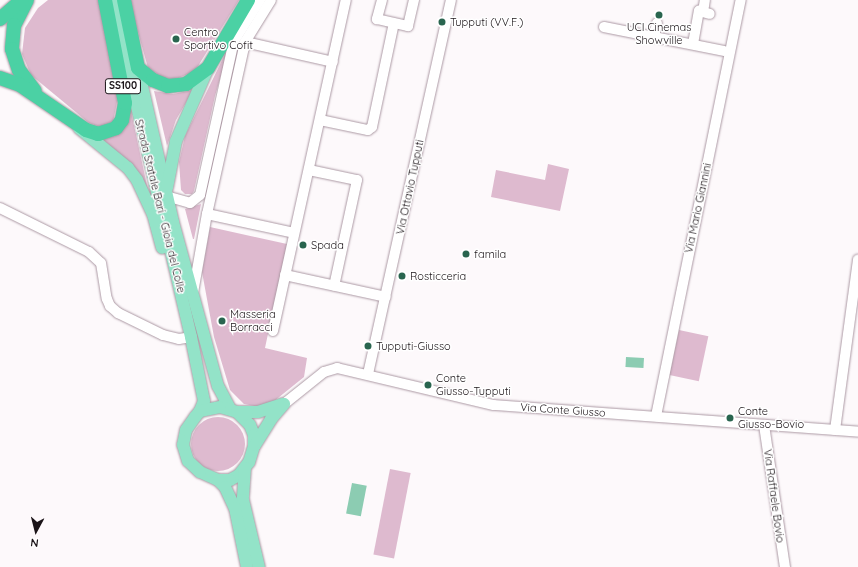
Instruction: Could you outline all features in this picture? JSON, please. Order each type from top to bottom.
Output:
[{"type":"highway","points":[[0,19],[22,0]]},
{"type":"highway","points":[[28,0],[14,25],[12,49],[19,70],[40,98]]},
{"type":"highway","name":"SS100","points":[[74,124],[98,134],[108,132],[122,120],[125,112],[122,78],[105,0]]},
{"type":"highway","name":"SS100","points":[[124,0],[138,68],[153,80],[168,86],[186,84],[208,68]]},
{"type":"highway","points":[[208,68],[248,0]]},
{"type":"highway","points":[[0,78],[20,85],[74,124]]},
{"type":"main road","name":"Strada Statale Bari - Gioia del Colle","points":[[112,0],[191,337],[204,401],[200,411]]},
{"type":"main road","name":"Strada Statale Bari - Gioia del Colle","points":[[138,68],[166,196],[218,386],[234,410]]},
{"type":"main road","points":[[166,196],[176,141],[208,68]]},
{"type":"main road","points":[[74,124],[128,168],[137,180],[146,196],[161,246],[179,284]]},
{"type":"main road","points":[[247,567],[235,508],[226,487],[218,480],[194,468],[184,454],[183,441],[186,430],[200,411],[220,407],[258,412],[284,404]]},
{"type":"main road","points":[[259,567],[243,500],[245,468],[254,446],[271,419],[284,404]]},
{"type":"main road","points":[[234,410],[250,425],[254,446]]},
{"type":"main road","points":[[218,480],[230,480],[245,468]]},
{"type":"street","points":[[166,196],[190,203],[200,195],[234,41],[260,0]]},
{"type":"street","points":[[193,295],[207,214],[245,42],[271,0]]},
{"type":"street","points":[[273,331],[346,0]]},
{"type":"street","points":[[382,0],[377,19],[408,26],[414,0]]},
{"type":"street","name":"Via Ottavio Tupputi","points":[[368,374],[451,0]]},
{"type":"street","points":[[693,44],[699,11],[706,13],[705,0]]},
{"type":"street","name":"Via Mario Giannini","points":[[656,416],[741,0]]},
{"type":"street","points":[[320,120],[368,130],[372,127],[394,23]]},
{"type":"street","points":[[654,37],[657,23]]},
{"type":"street","points":[[604,27],[724,51]]},
{"type":"street","points":[[245,42],[333,62]]},
{"type":"street","points":[[309,170],[357,180],[334,286]]},
{"type":"street","points":[[0,208],[89,252],[101,263],[107,299],[110,306],[118,313],[163,335],[179,339],[191,337]]},
{"type":"street","points":[[207,214],[294,233]]},
{"type":"street","points":[[835,430],[858,260]]},
{"type":"street","points":[[286,275],[386,297]]},
{"type":"street","name":"Via Conte Giusso","points":[[284,404],[324,372],[337,368],[368,374],[494,405],[858,432]]},
{"type":"street","name":"Via Raffaele Bovio","points":[[764,424],[785,567]]},
{"type":"shaded area","points":[[48,0],[98,0],[117,85],[117,102],[113,122],[100,127],[89,123],[31,75],[22,54],[25,28],[38,8]]},
{"type":"shaded area","name":"Centro Sportivo Cofit","points":[[129,0],[239,0],[195,71],[176,79],[165,79],[148,68]]},
{"type":"shaded area","points":[[231,42],[215,96],[194,191],[192,194],[185,194],[181,190],[179,162],[185,136]]},
{"type":"shaded area","points":[[193,90],[176,120],[167,146],[154,91],[173,94]]},
{"type":"shaded area","points":[[130,107],[148,190],[100,138]]},
{"type":"shaded area","points":[[548,164],[569,169],[560,211],[491,197],[496,170],[545,180]]},
{"type":"shaded area","points":[[201,204],[194,239],[193,239],[185,209]]},
{"type":"shaded area","points":[[210,227],[287,244],[265,348],[307,358],[304,377],[273,402],[260,407],[244,404],[230,390],[214,337],[202,272]]},
{"type":"shaded area","points":[[679,330],[708,336],[699,381],[669,375]]},
{"type":"shaded area","points":[[626,357],[644,358],[643,368],[625,367]]},
{"type":"shaded area","points":[[213,417],[223,417],[233,421],[241,429],[245,439],[245,449],[241,459],[233,467],[223,471],[213,471],[203,467],[195,459],[191,449],[191,439],[195,429],[203,421]]},
{"type":"shaded area","points":[[390,469],[411,473],[394,558],[373,554]]},
{"type":"shaded area","points":[[352,483],[367,486],[361,516],[346,513]]},
{"type":"place","name":"UCI Cinemas Showville","points":[[659,15]]},
{"type":"place","name":"Tupputi (VV.F.)","points":[[442,22]]},
{"type":"place","name":"Centro Sportivo Cofit","points":[[176,39]]},
{"type":"place","name":"Spada","points":[[303,245]]},
{"type":"place","name":"famila","points":[[466,254]]},
{"type":"place","name":"Rosticceria","points":[[402,276]]},
{"type":"place","name":"Masseria Borracci","points":[[222,321]]},
{"type":"place","name":"Tupputi-Giusso","points":[[368,346]]},
{"type":"place","name":"Conte Giusso-Tupputi","points":[[428,385]]},
{"type":"place","name":"Conte Giusso-Bovio","points":[[730,418]]}]
